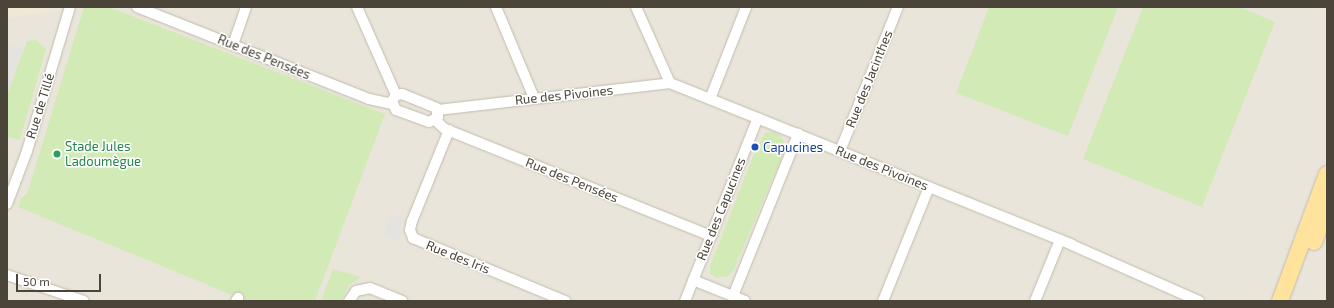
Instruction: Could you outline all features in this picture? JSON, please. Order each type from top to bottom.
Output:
[{"type":"main road","points":[[1280,301],[1327,174]]},
{"type":"main road","points":[[1290,301],[1327,206]]},
{"type":"street","name":"Rue de Tillé","points":[[7,204],[27,152],[70,7]]},
{"type":"street","name":"Rue des Pensées","points":[[137,7],[158,11],[233,45],[369,99],[394,100],[404,94],[438,110]]},
{"type":"street","points":[[233,45],[246,7]]},
{"type":"street","points":[[357,7],[394,100]]},
{"type":"street","points":[[496,7],[534,98]]},
{"type":"street","points":[[636,7],[670,83]]},
{"type":"street","points":[[710,99],[746,7]]},
{"type":"street","name":"Rue des Jacinthes","points":[[840,151],[898,7]]},
{"type":"street","name":"Rue des Pivoines","points":[[438,110],[670,83],[1060,240],[1199,301]]},
{"type":"street","name":"Rue des Pensées","points":[[394,100],[396,110],[425,121],[435,120],[449,130],[710,236]]},
{"type":"street","points":[[435,120],[439,114],[438,110]]},
{"type":"street","name":"Rue des Capucines","points":[[685,301],[758,118]]},
{"type":"street","name":"Rue des Iris","points":[[449,130],[412,221],[410,230],[413,238],[565,301]]},
{"type":"street","points":[[733,296],[798,134]]},
{"type":"street","points":[[883,301],[929,187]]},
{"type":"street","points":[[1035,301],[1060,240]]},
{"type":"street","points":[[7,275],[84,301]]},
{"type":"street","points":[[693,280],[745,301]]},
{"type":"street","points":[[349,300],[356,291],[370,288],[402,301]]},
{"type":"shaded area","points":[[7,7],[1327,7],[1327,301],[7,301]]},
{"type":"shaded area","points":[[7,7],[60,7],[60,10],[7,18]]},
{"type":"shaded area","points":[[7,46],[24,48],[7,95]]},
{"type":"shaded area","points":[[391,213],[407,220],[398,242],[383,235]]},
{"type":"green space","points":[[84,7],[109,7],[385,114],[315,301],[247,301],[18,207],[21,198],[27,194]]},
{"type":"green space","points":[[989,7],[1118,7],[1068,136],[956,93]]},
{"type":"green space","points":[[1143,7],[1239,7],[1275,22],[1202,207],[1083,159]]},
{"type":"green space","points":[[36,40],[46,49],[20,140],[7,136],[7,95],[27,41]]},
{"type":"green space","points":[[774,132],[780,135],[785,149],[733,271],[729,276],[716,278],[710,274],[710,266],[755,151],[765,133]]},
{"type":"green space","points":[[333,269],[361,277],[349,285],[341,301],[321,301]]},
{"type":"place","name":"Capucines","points":[[755,147]]},
{"type":"place","name":"Stade Jules Ladoumègue","points":[[57,154]]}]
